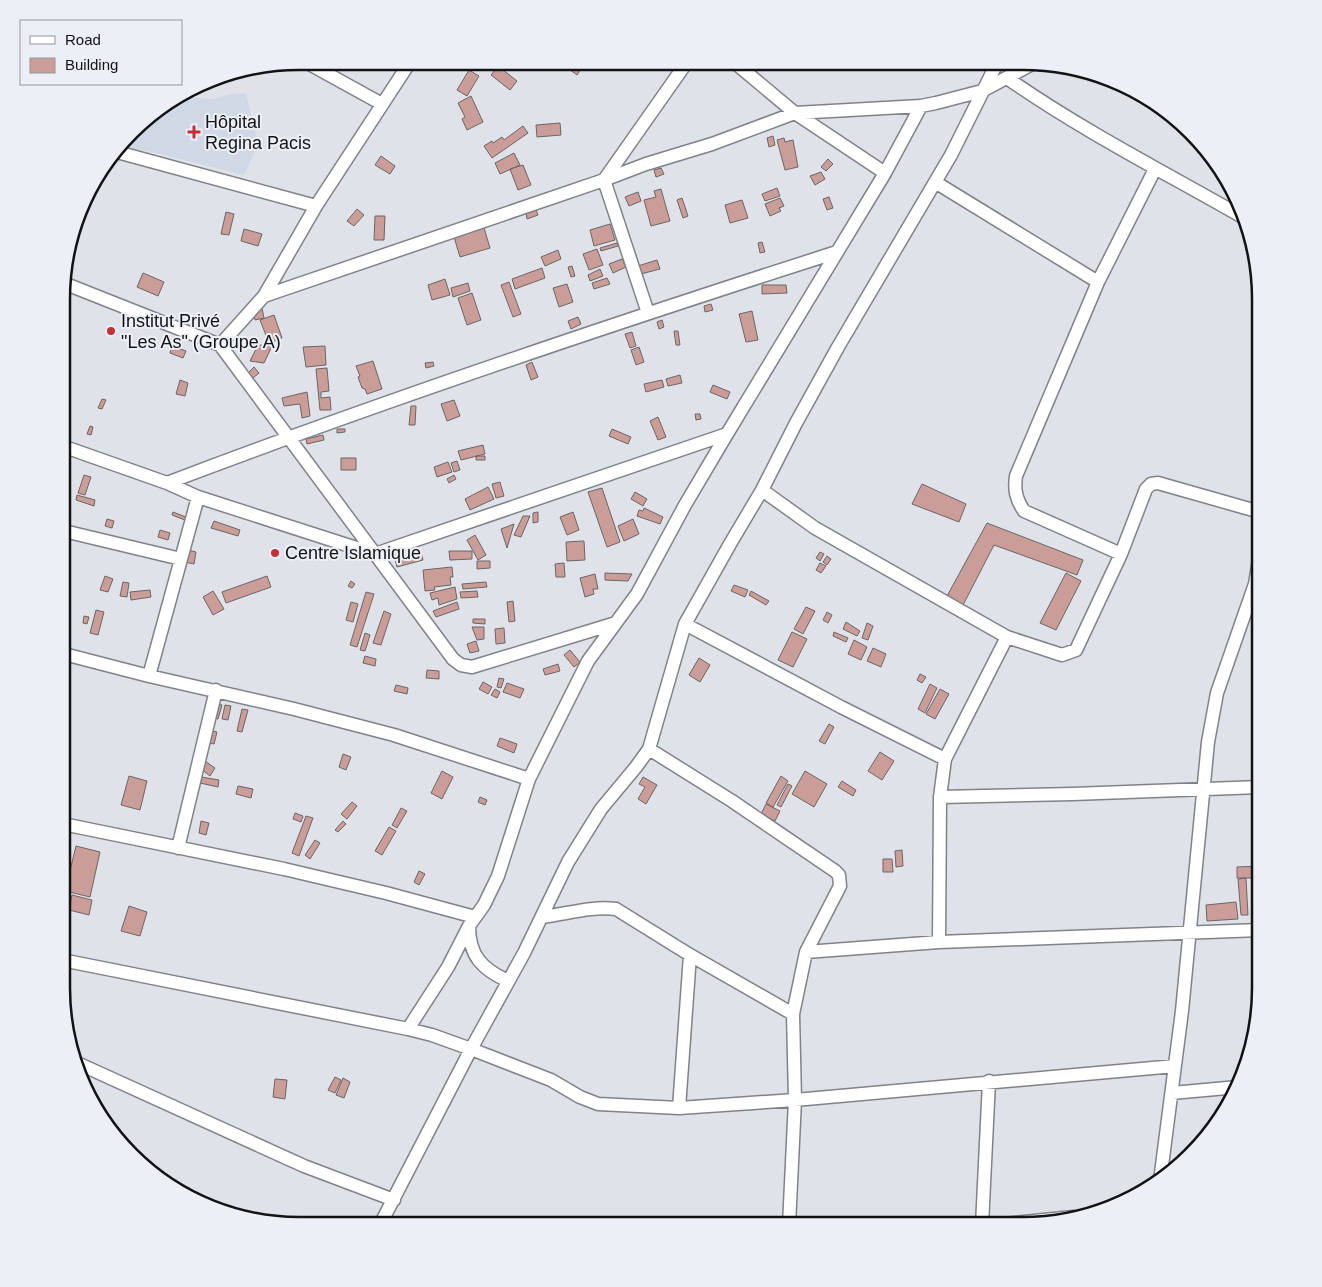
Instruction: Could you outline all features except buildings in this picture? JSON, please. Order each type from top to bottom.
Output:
[{"type":"street","points":[[320,70],[382,104]]},
{"type":"street","points":[[220,345],[264,296],[316,206],[405,70]]},
{"type":"street","points":[[604,180],[680,70]]},
{"type":"street","points":[[744,70],[795,113],[885,173]]},
{"type":"street","points":[[384,1217],[542,917],[568,862],[592,821],[649,749],[685,624],[762,490],[829,364],[935,182],[993,70]]},
{"type":"street","points":[[264,296],[646,164],[712,144],[795,113],[920,106],[936,103],[982,91],[1021,70]]},
{"type":"street","points":[[1007,78],[1046,105],[1236,214]]},
{"type":"street","points":[[408,1029],[448,966],[498,876],[529,779],[588,660],[637,594],[727,434],[885,173],[920,106]]},
{"type":"street","points":[[122,154],[316,206]]},
{"type":"street","points":[[1121,554],[1024,511],[1017,500],[1016,476],[1098,282],[1155,169]]},
{"type":"street","points":[[604,180],[648,313]]},
{"type":"street","points":[[935,182],[1098,282]]},
{"type":"street","points":[[167,483],[288,437],[648,313],[836,252]]},
{"type":"street","points":[[70,286],[220,345],[453,658],[461,665],[472,667],[616,623]]},
{"type":"street","points":[[70,449],[167,483],[198,497],[375,554],[727,434]]},
{"type":"street","points":[[762,490],[815,528],[1007,637],[1062,655],[1076,650],[1121,554],[1146,489],[1151,484],[1158,483],[1252,510]]},
{"type":"street","points":[[149,676],[198,497]]},
{"type":"street","points":[[70,532],[181,559]]},
{"type":"street","points":[[1168,1165],[1172,1093],[1208,742],[1217,693],[1252,602]]},
{"type":"street","points":[[685,624],[841,707],[945,759]]},
{"type":"street","points":[[939,942],[940,797],[945,759],[1007,637]]},
{"type":"street","points":[[70,656],[394,735],[529,779]]},
{"type":"street","points":[[178,848],[216,690]]},
{"type":"street","points":[[649,749],[732,802],[838,875],[840,886],[806,952],[793,1014],[795,1100],[789,1217]]},
{"type":"street","points":[[940,797],[1073,794],[1252,786]]},
{"type":"street","points":[[70,825],[294,871],[386,893],[472,922]]},
{"type":"street","points":[[542,917],[588,909],[616,909],[690,955],[793,1014]]},
{"type":"street","points":[[472,922],[469,942],[474,954],[490,973],[508,981]]},
{"type":"street","points":[[806,952],[939,942],[1252,930]]},
{"type":"street","points":[[679,1108],[690,955]]},
{"type":"street","points":[[70,962],[432,1035],[551,1080],[580,1097],[598,1104],[679,1108],[795,1100],[988,1081],[1175,1066]]},
{"type":"street","points":[[84,1066],[304,1166],[394,1200]]},
{"type":"street","points":[[982,1217],[988,1081]]},
{"type":"street","points":[[1172,1093],[1228,1089]]},
{"type":"shaded area","name":"Hôpital Regina Pacis","points":[[246,93],[258,144],[244,175],[148,151],[127,148],[160,117],[191,98],[213,99]]},
{"type":"place","name":"Hôpital Regina Pacis","points":[[194,132]]},
{"type":"place","name":"Institut Privé \"Les As\" (Groupe A)","points":[[111,331]]},
{"type":"place","name":"Centre Islamique","points":[[275,553]]}]
